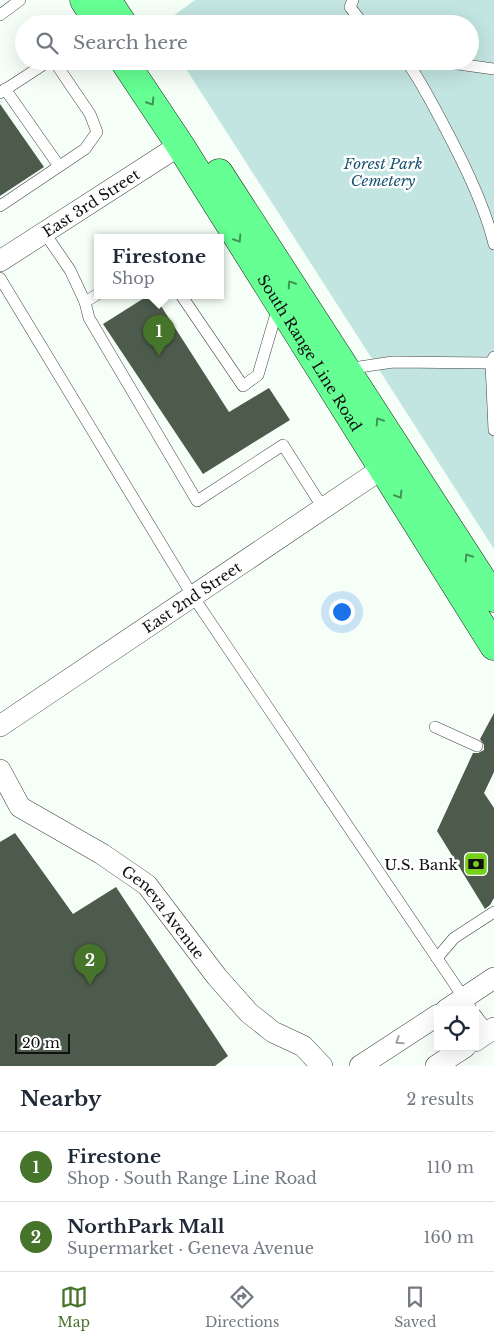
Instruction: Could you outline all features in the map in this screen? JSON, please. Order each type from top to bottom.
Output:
[{"type":"main road","points":[[84,0],[94,15]]},
{"type":"main road","points":[[107,0],[116,15]]},
{"type":"main road","name":"South Range Line Road","points":[[130,70],[180,145],[494,646]]},
{"type":"main road","name":"South Range Line Road","points":[[153,70],[494,598]]},
{"type":"street","name":"East 3rd Street","points":[[0,261],[180,145]]},
{"type":"street","name":"East 2nd Street","points":[[0,726],[382,468]]},
{"type":"street","name":"Geneva Avenue","points":[[0,770],[20,807],[102,854],[147,885],[216,977],[249,1013],[273,1032],[303,1046],[322,1066]]},
{"type":"street","points":[[466,1006],[494,978]]},
{"type":"street","points":[[360,1066],[434,1018]]},
{"type":"street","points":[[436,1066],[459,1051]]},
{"type":"lane","points":[[0,15],[20,0]]},
{"type":"lane","points":[[353,0],[350,7],[356,15]]},
{"type":"lane","points":[[479,67],[494,69]]},
{"type":"lane","points":[[35,70],[2,91],[59,166]]},
{"type":"lane","points":[[0,206],[85,149],[97,132],[90,114],[60,70]]},
{"type":"lane","points":[[414,70],[449,137],[487,220],[494,244]]},
{"type":"lane","points":[[44,232],[70,270],[85,302],[89,318],[197,502],[283,445],[323,508]]},
{"type":"lane","points":[[0,278],[192,595],[437,958],[463,1006]]},
{"type":"lane","points":[[85,302],[94,296]]},
{"type":"lane","points":[[184,299],[242,386],[258,375],[279,304]]},
{"type":"lane","points":[[346,369],[393,362],[493,360],[494,430]]},
{"type":"lane","points":[[434,727],[477,746]]},
{"type":"lane","points":[[437,958],[454,938],[494,912]]},
{"type":"lane","points":[[479,1025],[488,1035]]},
{"type":"green space","name":"Forest Park Cemetery","points":[[195,0],[494,0],[494,549],[187,70],[479,70],[479,15],[174,15]]},
{"type":"building","points":[[0,104],[44,167],[0,196]]},
{"type":"building","points":[[143,299],[157,299],[229,412],[269,388],[290,420],[203,474],[103,324]]},
{"type":"building","name":"U.S. Bank","points":[[494,713],[494,772],[484,793],[494,808],[494,898],[485,909],[437,831],[473,753],[484,750],[484,745],[480,739]]},
{"type":"building","points":[[15,833],[73,914],[116,887],[228,1056],[215,1066],[0,1066],[0,842]]},
{"type":"place","name":"Firestone","points":[[159,356]]},
{"type":"place","name":"U.S. Bank","points":[[476,864]]},
{"type":"place","name":"NorthPark Mall","points":[[90,985]]}]
